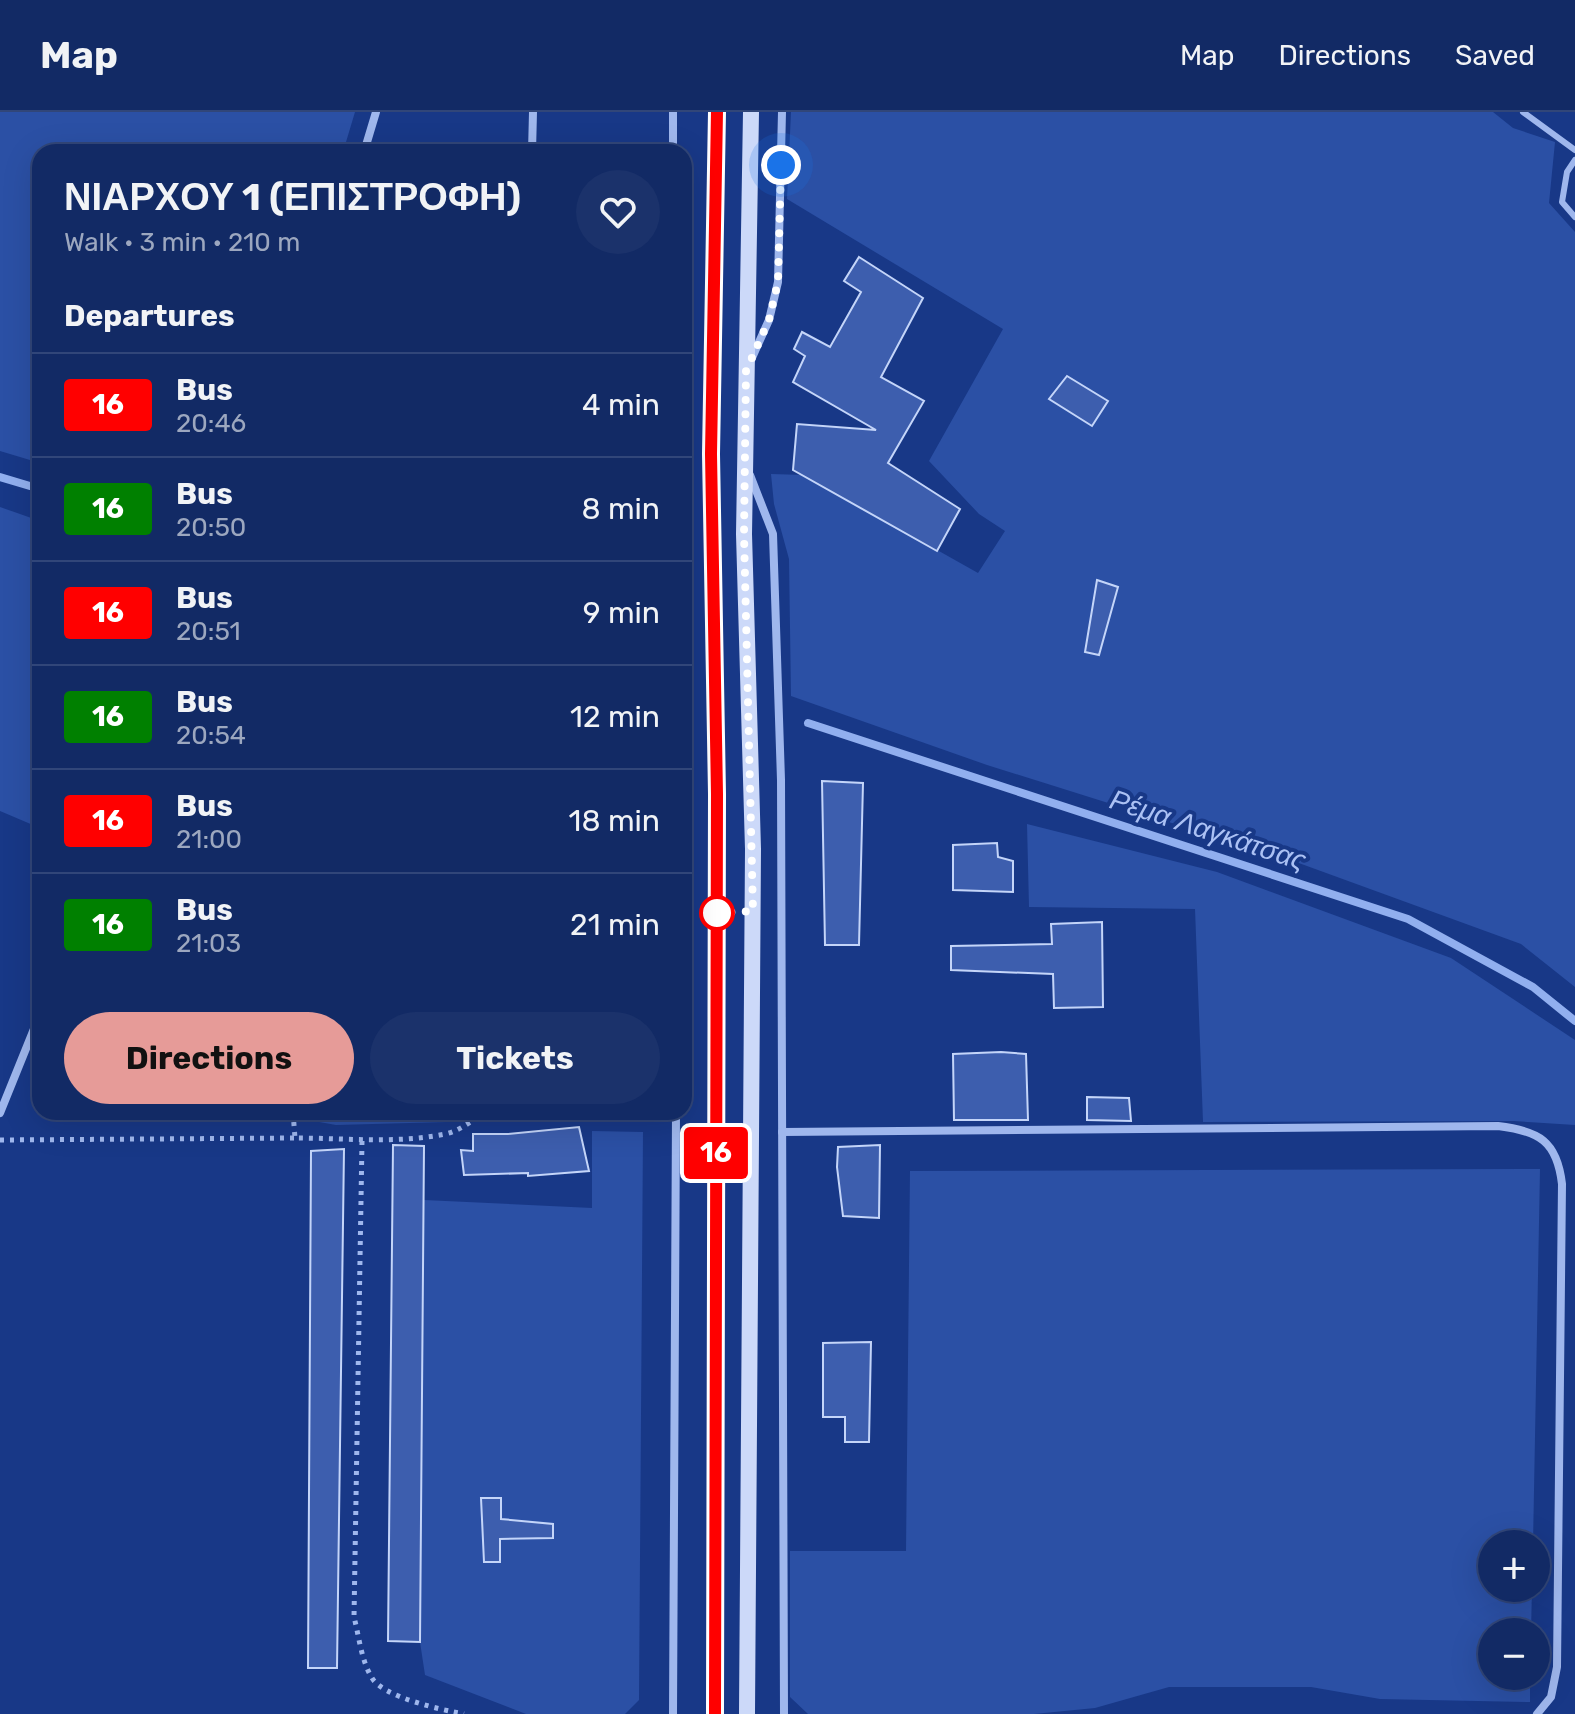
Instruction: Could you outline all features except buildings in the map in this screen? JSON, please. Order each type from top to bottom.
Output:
[{"type":"main road","points":[[715,1714],[717,794],[711,454],[717,112]]},
{"type":"main road","points":[[747,1714],[753,849],[745,460],[751,112]]},
{"type":"street","points":[[366,144],[376,112]]},
{"type":"street","points":[[532,144],[533,112]]},
{"type":"street","points":[[673,112],[673,144]]},
{"type":"street","points":[[746,371],[769,320],[778,282],[782,112]]},
{"type":"street","points":[[745,460],[773,534],[781,780],[784,1714]]},
{"type":"street","points":[[0,1113],[32,1034]]},
{"type":"street","points":[[673,1714],[676,1120]]},
{"type":"street","points":[[782,1132],[1453,1126],[1514,1128],[1539,1137],[1553,1150],[1562,1184],[1557,1667],[1554,1691],[1537,1714]]},
{"type":"lane","points":[[1523,112],[1575,150]]},
{"type":"lane","points":[[1575,160],[1567,172],[1562,202],[1575,217]]},
{"type":"path","points":[[294,1120],[295,1138]]},
{"type":"path","points":[[0,1140],[295,1138],[362,1141],[447,1134],[465,1128],[471,1120]]},
{"type":"path","points":[[362,1141],[354,1617],[372,1680],[385,1691],[464,1714]]},
{"type":"shaded area","points":[[0,112],[355,112],[345,144],[32,144],[32,461],[0,451]]},
{"type":"shaded area","points":[[791,112],[1493,112],[1513,128],[1555,142],[1549,203],[1575,232],[1575,987],[1521,944],[1296,862],[987,765],[791,696],[789,559],[774,504],[771,474],[804,475],[978,573],[1005,531],[979,514],[929,461],[1003,329],[787,199]]},
{"type":"shaded area","points":[[0,507],[32,518],[32,825],[0,811]]},
{"type":"shaded area","points":[[1027,824],[1217,872],[1451,958],[1575,1040],[1575,1125],[1514,1121],[1203,1122],[1195,909],[1029,907]]},
{"type":"shaded area","points":[[308,1120],[452,1120],[447,1122],[336,1125]]},
{"type":"shaded area","points":[[592,1131],[643,1132],[639,1700],[625,1714],[526,1714],[425,1675],[420,1642],[424,1200],[592,1208]]},
{"type":"shaded area","points":[[1540,1169],[1533,1530],[1478,1530],[1478,1602],[1532,1602],[1531,1618],[1478,1618],[1478,1690],[1530,1690],[1530,1702],[1380,1699],[1311,1687],[1169,1687],[1095,1708],[1034,1714],[808,1714],[790,1697],[790,1551],[906,1551],[910,1171]]},
{"type":"waterway","name":"Ρέμα Λαγκάτσας","points":[[0,477],[32,487]]},
{"type":"waterway","name":"Ρέμα Λαγκάτσας","points":[[808,723],[1408,919],[1533,987],[1575,1021]]},
{"type":"bus line","name":"16","points":[[715,1714],[717,794],[711,454],[717,112]]},
{"type":"route","points":[[717,913],[753,911],[744,534],[746,371],[769,320],[778,282],[781,165]]}]
